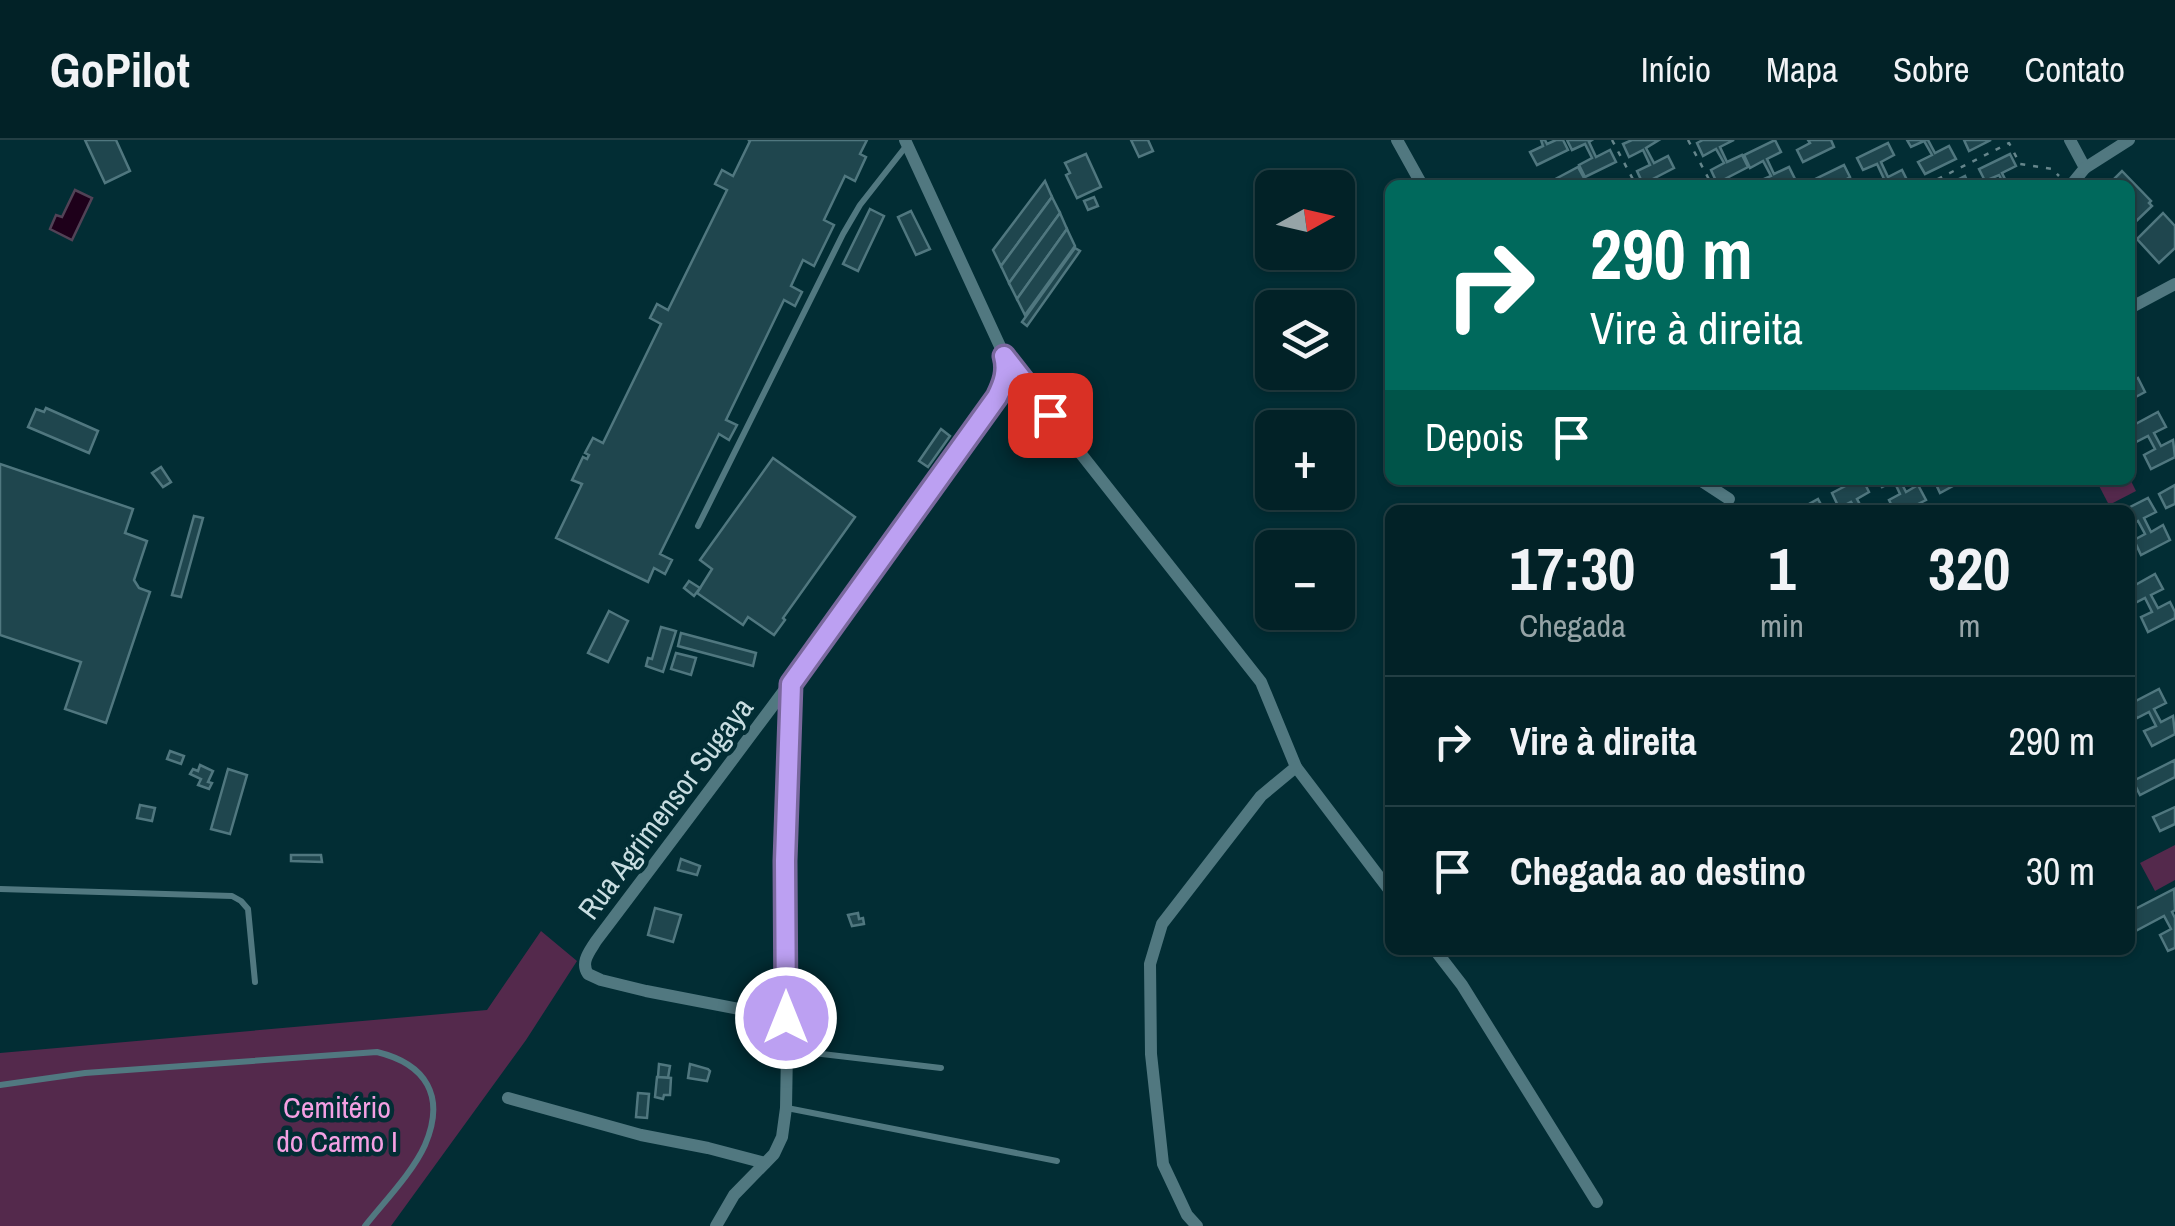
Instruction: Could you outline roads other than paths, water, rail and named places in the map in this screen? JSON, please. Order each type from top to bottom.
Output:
[{"type":"street","points":[[1397,140],[1419,180]]},
{"type":"street","points":[[2070,140],[2085,168]]},
{"type":"street","points":[[2067,180],[2129,140]]},
{"type":"street","points":[[906,142],[1004,356],[1261,682],[1296,767],[1385,884]]},
{"type":"street","points":[[2135,305],[2175,284]]},
{"type":"street","name":"Rua Agrimensor Sugaya","points":[[786,1018],[600,980],[588,974],[584,964],[596,941],[791,684],[997,397],[1004,384],[1004,356]]},
{"type":"street","points":[[1707,485],[1728,499]]},
{"type":"street","name":"Rua Agrimensor Sugaya","points":[[716,1226],[734,1195],[774,1154],[782,1137],[786,1108],[785,861],[791,684]]},
{"type":"street","points":[[1197,1226],[1186,1215],[1163,1164],[1151,1054],[1150,964],[1162,924],[1260,796],[1296,767]]},
{"type":"street","points":[[1439,955],[1462,985],[1597,1202]]},
{"type":"street","points":[[508,1098],[641,1136],[765,1163]]},
{"type":"lane","points":[[698,526],[860,204],[906,142]]},
{"type":"lane","points":[[0,889],[232,896],[248,909],[255,982]]},
{"type":"lane","points":[[787,1050],[941,1068]]},
{"type":"lane","points":[[0,1085],[86,1073],[377,1052],[396,1057],[412,1066],[432,1092],[431,1127],[418,1159],[366,1226]]},
{"type":"lane","points":[[786,1108],[1058,1161]]},
{"type":"park label","name":"Cemitério do Carmo I","points":[[337,1124]]}]
